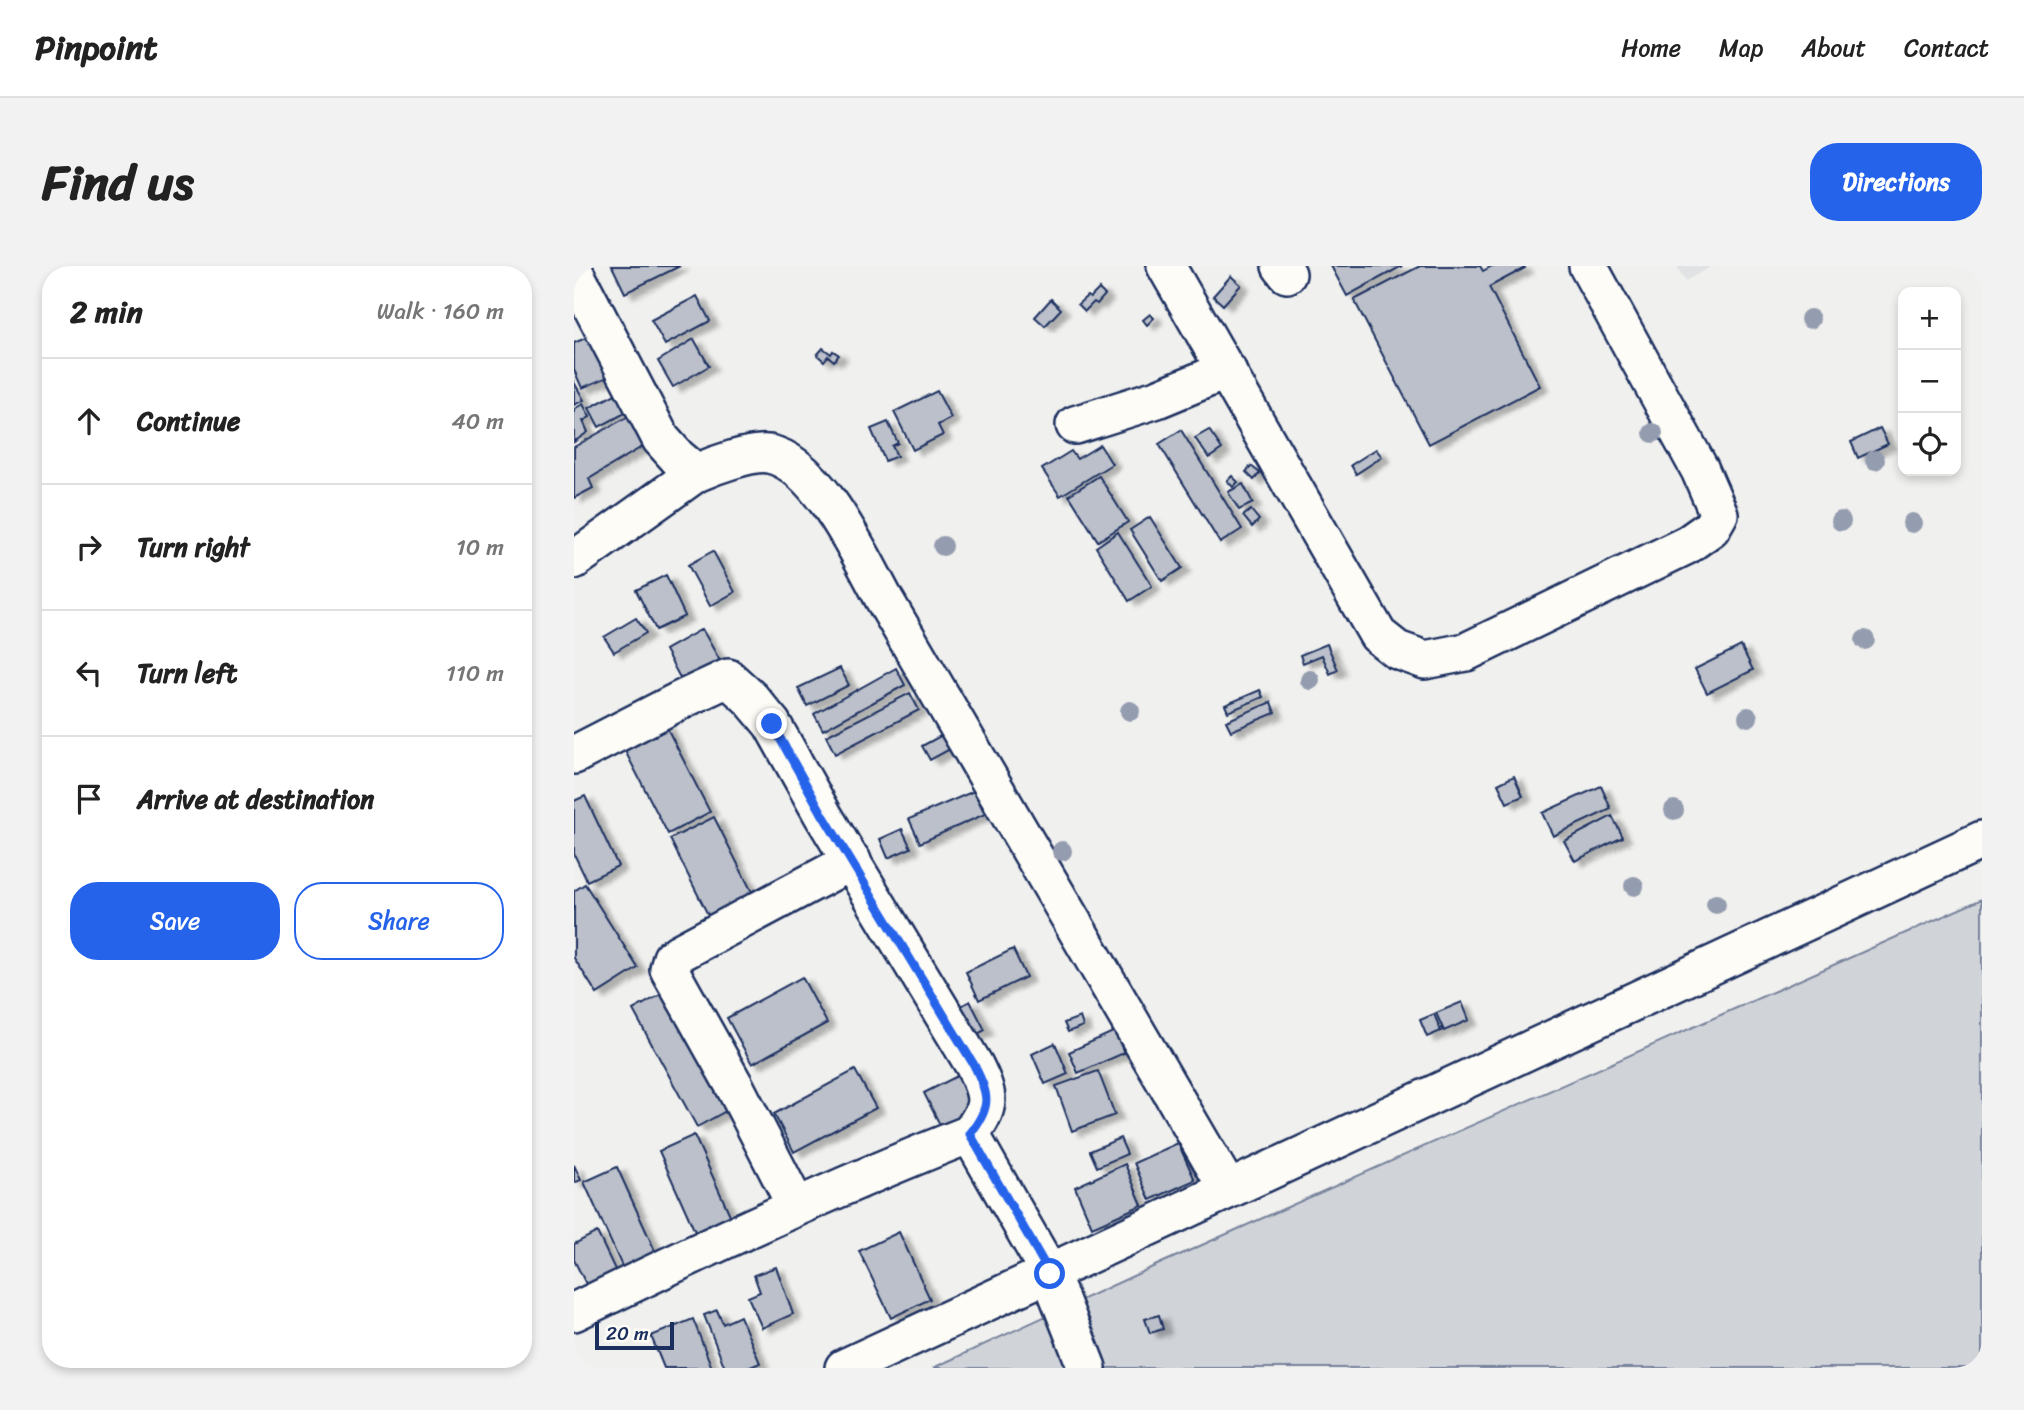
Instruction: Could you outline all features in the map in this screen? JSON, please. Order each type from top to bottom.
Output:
[{"type":"street","points":[[1166,266],[1378,635],[1397,650],[1425,660],[1466,652],[1687,545],[1711,528],[1719,514],[1694,460],[1588,266]]},
{"type":"street","points":[[574,272],[661,439],[696,473]]},
{"type":"street","points":[[1075,425],[1157,399],[1227,370]]},
{"type":"street","points":[[574,560],[696,473],[717,463],[767,453],[791,462],[810,478],[842,522],[884,599],[1228,1189]]},
{"type":"street","points":[[574,755],[729,678],[772,724],[983,1083],[987,1103],[984,1116],[970,1134],[796,1206],[574,1312]]},
{"type":"street","points":[[844,1368],[1982,840]]},
{"type":"street","points":[[796,1206],[734,1085],[669,969],[672,958],[679,953],[852,861]]},
{"type":"street","points":[[970,1134],[1050,1274],[1087,1368]]},
{"type":"shaded area","points":[[1677,266],[1713,266],[1685,281]]},
{"type":"shaded area","points":[[1982,899],[1982,1368],[933,1368],[1157,1265]]},
{"type":"building","points":[[612,266],[680,266],[625,293]]},
{"type":"building","points":[[1331,266],[1402,266],[1347,296]]},
{"type":"building","points":[[1420,266],[1480,266],[1483,271],[1492,266],[1525,268],[1489,287],[1540,386],[1429,444],[1354,300]]},
{"type":"building","points":[[1231,276],[1241,285],[1223,305],[1213,296]]},
{"type":"building","points":[[1099,289],[1105,295],[1085,311],[1078,304]]},
{"type":"building","points":[[697,296],[710,321],[665,345],[651,320]]},
{"type":"building","points":[[1051,299],[1061,309],[1045,326],[1035,317]]},
{"type":"building","points":[[1150,314],[1154,318],[1147,325],[1143,320]]},
{"type":"building","points":[[597,333],[615,374],[582,388],[574,370],[574,343]]},
{"type":"building","points":[[694,339],[709,366],[673,387],[658,361]]},
{"type":"building","points":[[823,348],[831,354],[833,351],[839,355],[834,361],[828,356],[824,361],[817,355]]},
{"type":"building","points":[[574,382],[584,400],[574,405]]},
{"type":"building","points":[[937,391],[951,418],[938,425],[943,435],[913,450],[894,412]]},
{"type":"building","points":[[617,393],[627,412],[599,427],[589,408]]},
{"type":"building","points":[[583,404],[590,417],[583,421],[588,432],[574,442],[574,409]]},
{"type":"building","points":[[636,412],[655,439],[589,479],[593,488],[574,498],[574,447]]},
{"type":"building","points":[[888,422],[898,443],[892,446],[897,456],[885,461],[871,429]]},
{"type":"building","points":[[1880,428],[1888,444],[1858,458],[1851,442]]},
{"type":"building","points":[[1181,430],[1242,529],[1220,543],[1159,444]]},
{"type":"building","points":[[1209,430],[1222,449],[1209,458],[1195,438]]},
{"type":"building","points":[[1100,445],[1112,464],[1060,496],[1042,469],[1071,451],[1077,459]]},
{"type":"building","points":[[1376,449],[1382,457],[1356,474],[1351,465]]},
{"type":"building","points":[[1251,466],[1260,473],[1254,480],[1246,472]]},
{"type":"building","points":[[1099,476],[1128,522],[1098,541],[1069,495]]},
{"type":"building","points":[[1232,476],[1238,482],[1233,487],[1227,481]]},
{"type":"building","points":[[1243,484],[1253,503],[1239,510],[1228,492]]},
{"type":"building","points":[[1251,510],[1259,520],[1252,527],[1243,516]]},
{"type":"building","points":[[1150,517],[1182,568],[1162,581],[1130,530]]},
{"type":"building","points":[[1118,532],[1152,586],[1129,601],[1096,547]]},
{"type":"building","points":[[713,551],[735,592],[710,606],[688,565]]},
{"type":"building","points":[[666,575],[685,616],[656,630],[636,590]]},
{"type":"building","points":[[636,618],[646,633],[614,652],[604,637]]},
{"type":"building","points":[[702,629],[723,666],[685,687],[665,650]]},
{"type":"building","points":[[1327,644],[1338,670],[1330,674],[1322,655],[1303,663],[1300,655]]},
{"type":"building","points":[[1741,646],[1753,670],[1707,693],[1695,669]]},
{"type":"building","points":[[840,668],[849,685],[807,706],[798,688]]},
{"type":"building","points":[[896,668],[905,685],[823,730],[814,714]]},
{"type":"building","points":[[1260,690],[1263,697],[1228,712],[1225,705]]},
{"type":"building","points":[[910,693],[919,710],[835,754],[826,736]]},
{"type":"building","points":[[1271,702],[1275,713],[1231,731],[1226,721]]},
{"type":"building","points":[[665,724],[710,812],[668,834],[623,747]]},
{"type":"building","points":[[942,735],[950,749],[930,760],[922,746]]},
{"type":"building","points":[[1514,776],[1523,796],[1507,803],[1498,784]]},
{"type":"building","points":[[1601,786],[1611,809],[1553,836],[1542,813]]},
{"type":"building","points":[[974,791],[985,814],[920,843],[909,819]]},
{"type":"building","points":[[585,796],[618,866],[587,881],[574,854],[574,801]]},
{"type":"building","points":[[1612,816],[1623,837],[1575,861],[1564,841]]},
{"type":"building","points":[[714,817],[753,894],[709,917],[670,839]]},
{"type":"building","points":[[902,829],[911,848],[888,858],[880,839]]},
{"type":"building","points":[[585,884],[638,968],[597,994],[574,958],[574,891]]},
{"type":"building","points":[[1013,949],[1026,977],[979,1000],[966,972]]},
{"type":"building","points":[[802,977],[827,1023],[752,1064],[727,1018]]},
{"type":"building","points":[[669,990],[733,1107],[697,1127],[633,1010]]},
{"type":"building","points":[[970,1001],[985,1030],[974,1036],[959,1007]]},
{"type":"building","points":[[1462,1002],[1469,1020],[1444,1031],[1436,1013]]},
{"type":"building","points":[[1434,1014],[1441,1031],[1427,1037],[1420,1020]]},
{"type":"building","points":[[1080,1017],[1083,1026],[1068,1032],[1064,1023]]},
{"type":"building","points":[[1115,1031],[1124,1053],[1078,1073],[1069,1052]]},
{"type":"building","points":[[1055,1043],[1068,1074],[1045,1084],[1032,1054]]},
{"type":"building","points":[[855,1070],[876,1108],[794,1152],[774,1114]]},
{"type":"building","points":[[1098,1071],[1115,1115],[1072,1131],[1056,1086]]},
{"type":"building","points":[[961,1074],[978,1107],[941,1127],[924,1093]]},
{"type":"building","points":[[694,1135],[735,1226],[700,1243],[659,1151]]},
{"type":"building","points":[[1120,1138],[1127,1154],[1097,1167],[1090,1151]]},
{"type":"building","points":[[1178,1143],[1195,1180],[1150,1200],[1134,1163]]},
{"type":"building","points":[[1125,1164],[1142,1205],[1092,1227],[1075,1187]]},
{"type":"building","points":[[574,1165],[581,1180],[574,1183]]},
{"type":"building","points":[[617,1167],[661,1264],[628,1280],[584,1182]]},
{"type":"building","points":[[597,1232],[619,1278],[590,1292],[574,1260],[574,1244]]},
{"type":"building","points":[[899,1232],[930,1299],[891,1318],[859,1251]]},
{"type":"building","points":[[776,1267],[793,1314],[762,1328],[748,1297],[760,1292],[754,1275]]},
{"type":"building","points":[[717,1310],[723,1324],[740,1316],[760,1363],[748,1368],[725,1368],[704,1315]]},
{"type":"building","points":[[1159,1315],[1163,1329],[1150,1333],[1145,1319]]},
{"type":"building","points":[[693,1319],[712,1368],[664,1368],[651,1336]]},
{"type":"route","points":[[772,724],[823,815],[974,1065],[983,1083],[987,1103],[984,1116],[970,1134],[1050,1274]]}]
